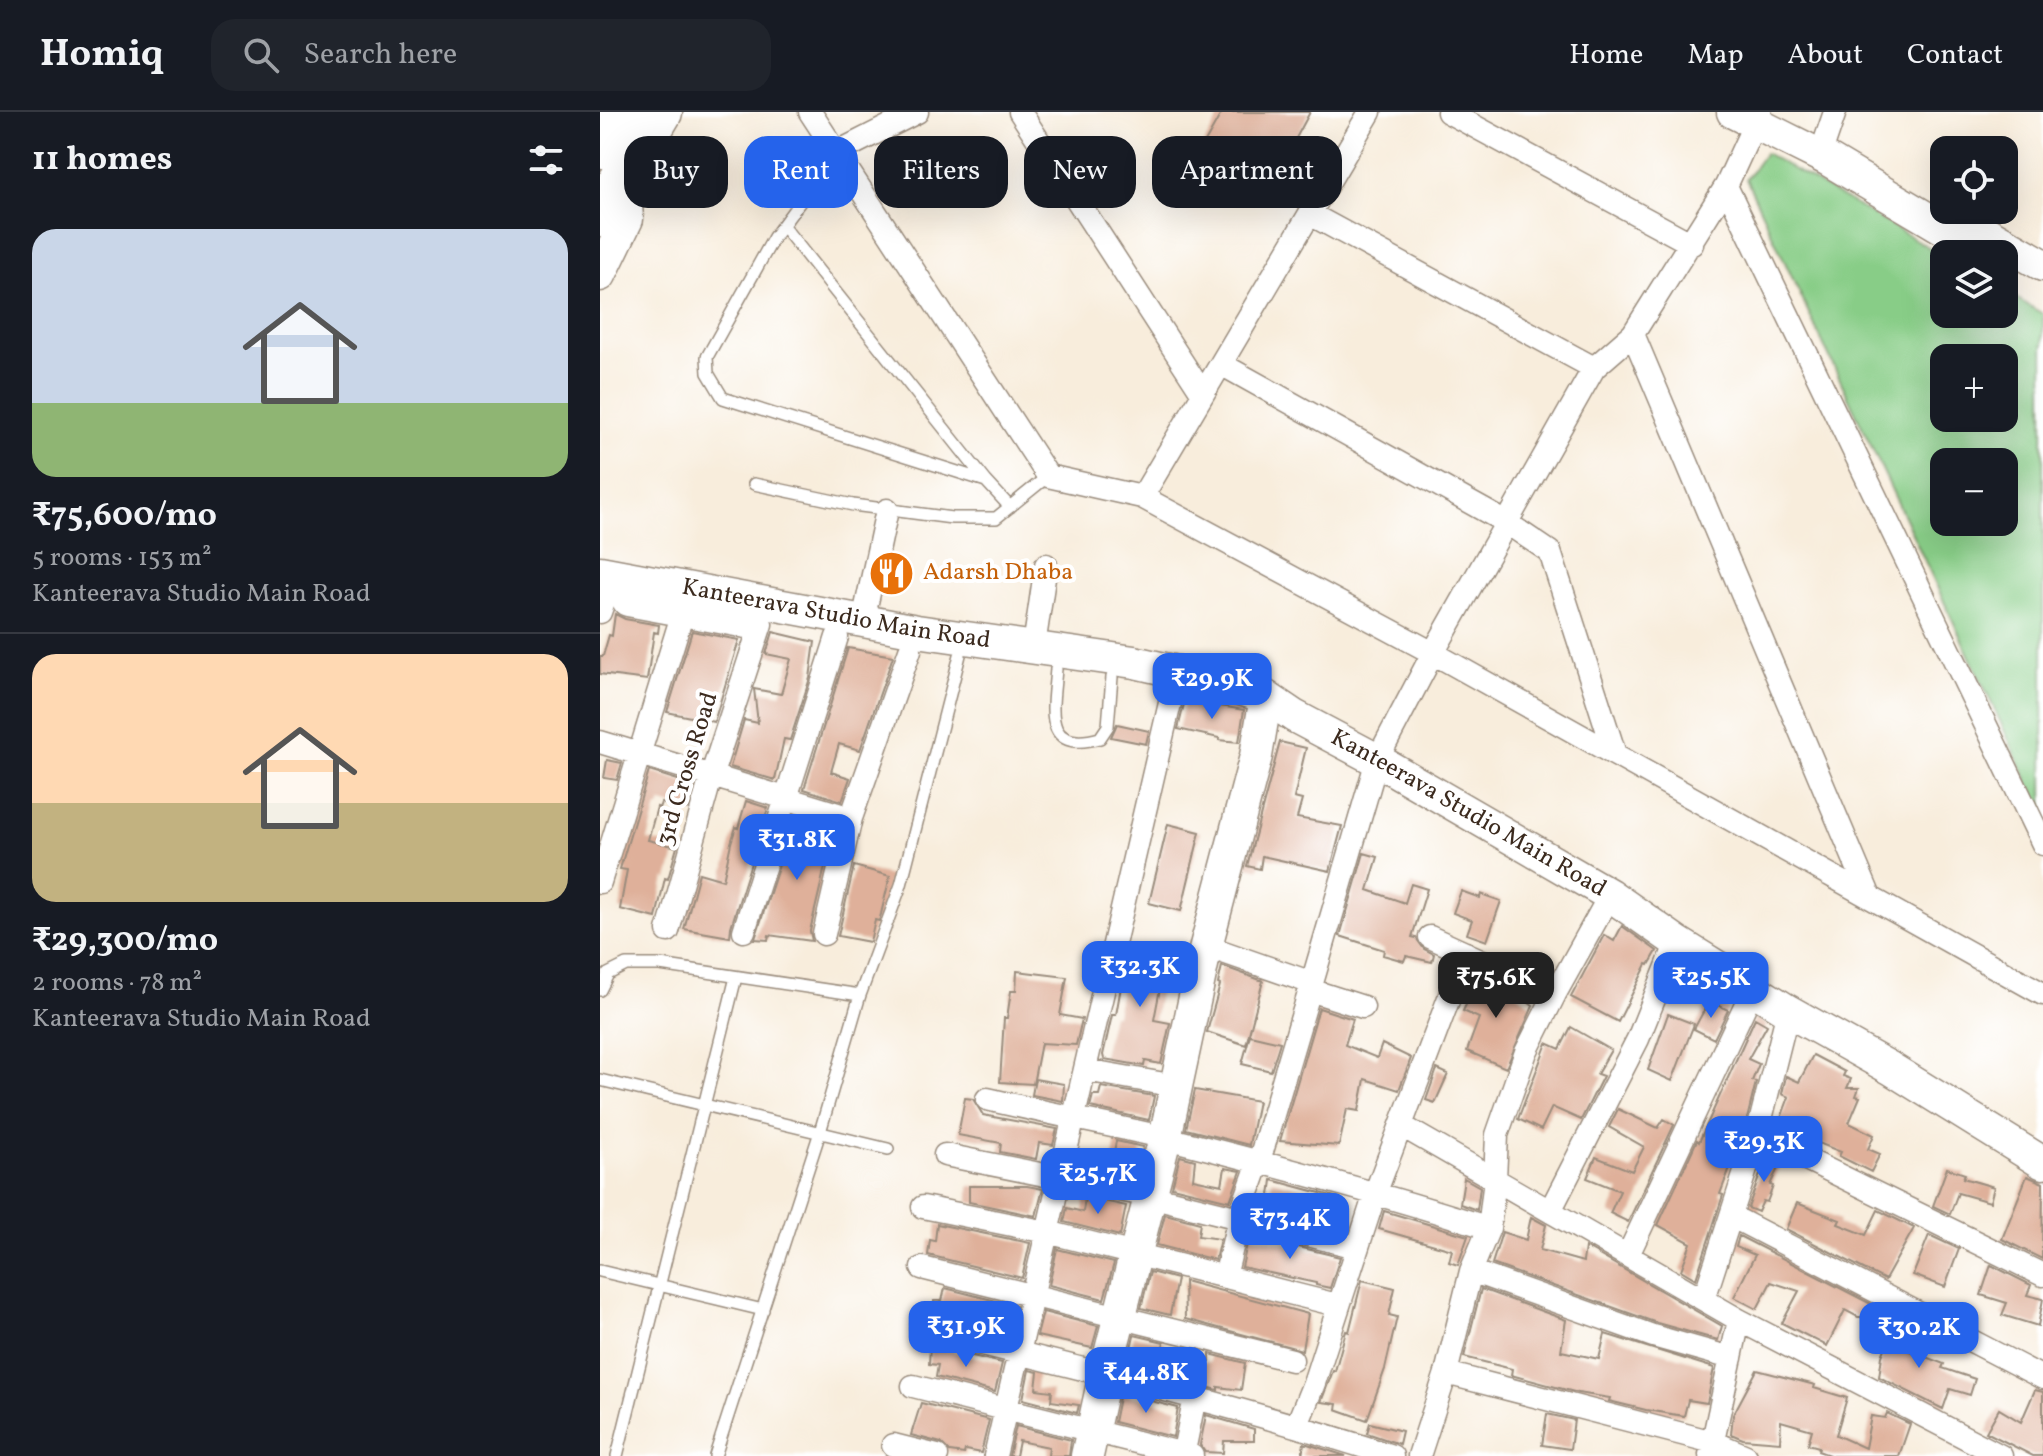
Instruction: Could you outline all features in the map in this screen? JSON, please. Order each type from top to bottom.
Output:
[{"type":"highway","points":[[600,215],[619,112]]},
{"type":"highway","points":[[612,161],[661,112]]},
{"type":"main road","points":[[1755,115],[1827,136],[1930,203]]},
{"type":"main road","points":[[600,275],[627,219],[612,161]]},
{"type":"main road","points":[[1960,224],[1974,240]]},
{"type":"main road","points":[[1965,224],[2043,265]]},
{"type":"main road","points":[[2018,273],[2043,288]]},
{"type":"main road","points":[[602,593],[683,612],[761,624],[850,629],[910,650],[1131,680],[1177,673]]},
{"type":"main road","name":"Kanteerava Studio Main Road","points":[[602,593],[850,629],[1034,646],[1134,662],[1209,679],[1266,697],[1294,716],[1377,760],[1610,895],[1677,942],[1788,1011],[1890,1068],[2043,1163]]},
{"type":"main road","points":[[1091,1444],[1105,1374],[1165,1138],[1206,946],[1256,756],[1266,697]]},
{"type":"street","points":[[810,112],[825,136]]},
{"type":"street","points":[[858,142],[917,112]]},
{"type":"street","points":[[1020,112],[1203,394]]},
{"type":"street","points":[[1142,497],[1370,112]]},
{"type":"street","points":[[1448,112],[1692,244]]},
{"type":"street","points":[[1225,1277],[1239,1218],[1259,1162],[1377,760],[1433,653],[1594,368],[1633,334],[1692,244],[1726,186],[1755,115]]},
{"type":"street","points":[[1726,186],[2043,844]]},
{"type":"street","points":[[858,187],[1048,476],[1142,497],[1433,653],[2043,994]]},
{"type":"street","points":[[1310,214],[1594,368]]},
{"type":"street","points":[[1633,334],[1870,897]]},
{"type":"street","points":[[1221,364],[1507,523],[1550,552],[1615,754]]},
{"type":"street","points":[[744,931],[786,799],[850,629],[887,510]]},
{"type":"street","points":[[1034,646],[1046,565]]},
{"type":"street","points":[[600,882],[683,612]]},
{"type":"street","name":"3rd Cross Road","points":[[668,931],[711,777],[761,624]]},
{"type":"street","points":[[824,934],[851,818],[910,650]]},
{"type":"street","points":[[995,1456],[1177,673]]},
{"type":"street","points":[[600,742],[851,818]]},
{"type":"street","points":[[1419,1456],[1446,1373],[1471,1271],[1489,1228],[1497,1135],[1526,1052],[1610,895]]},
{"type":"street","points":[[1430,937],[1555,994]]},
{"type":"street","points":[[1550,1211],[1638,1039],[1677,942]]},
{"type":"street","points":[[1206,946],[1363,1007]]},
{"type":"street","points":[[1297,1425],[1314,1383],[1375,1194],[1466,953]]},
{"type":"street","points":[[1628,1255],[1753,989]]},
{"type":"street","points":[[1704,1299],[1757,1135],[1788,1011]]},
{"type":"street","points":[[1085,1070],[1176,1086]]},
{"type":"street","points":[[987,1099],[1259,1162],[1489,1228]]},
{"type":"street","points":[[1402,1126],[1739,1320],[2001,1456]]},
{"type":"street","points":[[1757,1135],[2043,1275]]},
{"type":"street","points":[[945,1155],[1150,1196],[1357,1247]]},
{"type":"street","points":[[923,1207],[1047,1232],[1337,1305]]},
{"type":"street","points":[[1731,1216],[2043,1378]]},
{"type":"street","points":[[922,1268],[1292,1360]]},
{"type":"street","points":[[1471,1271],[1653,1336],[1731,1358]]},
{"type":"street","points":[[1711,1449],[1739,1320]]},
{"type":"street","points":[[921,1329],[1195,1397],[1297,1425],[1392,1456]]},
{"type":"street","points":[[1446,1373],[1711,1449],[1746,1456]]},
{"type":"street","points":[[913,1386],[1006,1409],[1091,1444],[1186,1455],[1195,1397]]},
{"type":"street","points":[[893,1445],[937,1456]]},
{"type":"lane","points":[[796,208],[707,357],[708,373],[723,398],[986,481]]},
{"type":"lane","points":[[783,226],[1010,507]]},
{"type":"lane","points":[[754,484],[887,510],[952,518],[996,518],[1048,476]]},
{"type":"lane","points":[[715,1456],[820,1132],[860,995],[901,885],[960,655]]},
{"type":"lane","points":[[1056,669],[1052,722],[1059,733],[1071,741],[1087,742],[1100,738],[1108,726],[1112,677]]},
{"type":"lane","points":[[600,990],[608,974],[626,965],[660,965],[860,995]]},
{"type":"lane","points":[[617,1456],[736,977]]},
{"type":"lane","points":[[600,1080],[888,1149]]},
{"type":"lane","points":[[600,1271],[763,1310]]},
{"type":"green space","points":[[1765,153],[1930,248],[1930,328],[2018,328],[2018,299],[2043,314],[2043,813],[1746,179]]},
{"type":"building","points":[[1222,112],[1310,112],[1297,136],[1208,136]]},
{"type":"building","points":[[615,614],[625,619],[659,625],[658,633],[654,632],[647,680],[600,674],[600,656],[603,656],[609,635],[612,636]]},
{"type":"building","points":[[692,631],[739,640],[714,722],[667,712]]},
{"type":"building","points":[[773,632],[815,642],[810,678],[790,740],[784,739],[775,780],[730,767],[744,720],[758,723],[754,689],[781,694],[791,659],[766,654]]},
{"type":"building","points":[[848,648],[893,656],[860,750],[839,744],[831,772],[850,778],[842,801],[804,789]]},
{"type":"building","points":[[1185,700],[1244,710],[1239,742],[1178,729]]},
{"type":"building","points":[[1117,724],[1149,731],[1146,744],[1111,737]]},
{"type":"building","points":[[1280,742],[1306,748],[1294,798],[1302,800],[1297,818],[1342,826],[1330,871],[1262,856],[1260,869],[1247,866]]},
{"type":"building","points":[[607,760],[622,763],[617,780],[604,778]]},
{"type":"building","points":[[649,771],[694,785],[688,809],[661,803],[657,807],[648,840],[677,847],[668,879],[665,878],[656,918],[620,909],[627,870],[620,869]]},
{"type":"building","points":[[746,801],[768,808],[730,937],[684,929],[699,873],[723,880],[731,843]]},
{"type":"building","points":[[795,816],[834,828],[810,931],[812,941],[769,935],[768,940],[755,939]]},
{"type":"building","points":[[1168,824],[1200,832],[1181,911],[1149,903]]},
{"type":"building","points":[[1364,853],[1378,857],[1368,890],[1405,903],[1411,884],[1427,889],[1412,937],[1434,954],[1432,962],[1406,956],[1404,961],[1383,955],[1384,950],[1340,936]]},
{"type":"building","points":[[854,866],[890,876],[879,921],[875,920],[870,942],[838,936]]},
{"type":"building","points":[[1461,891],[1501,901],[1487,941],[1467,934],[1472,920],[1453,913]]},
{"type":"building","points":[[1622,926],[1657,951],[1647,964],[1618,1022],[1571,997],[1604,935],[1614,941]]},
{"type":"building","points":[[1128,947],[1183,956],[1178,976],[1163,973],[1154,1020],[1170,1023],[1161,1064],[1145,1061],[1144,1066],[1104,1059],[1112,1015],[1116,1015]]},
{"type":"building","points":[[1222,966],[1263,981],[1246,1045],[1207,1032]]},
{"type":"building","points":[[1017,971],[1067,977],[1060,1015],[1082,1019],[1076,1045],[1041,1043],[1033,1084],[1000,1082],[1004,1018],[1007,1018],[1011,991],[1016,991]]},
{"type":"building","points":[[1476,974],[1511,989],[1533,1006],[1506,1068],[1467,1051],[1479,1018],[1463,1011],[1475,986],[1471,984]]},
{"type":"building","points":[[1709,1001],[1728,1010],[1714,1039],[1694,1029]]},
{"type":"building","points":[[1319,1008],[1353,1019],[1345,1045],[1377,1058],[1382,1044],[1411,1058],[1399,1090],[1365,1079],[1359,1111],[1347,1109],[1339,1146],[1280,1141]]},
{"type":"building","points":[[1668,1014],[1694,1024],[1672,1081],[1648,1070]]},
{"type":"building","points":[[1755,1018],[1767,1025],[1748,1059],[1759,1064],[1752,1081],[1756,1082],[1744,1131],[1720,1194],[1723,1195],[1696,1279],[1681,1270],[1691,1243],[1658,1225]]},
{"type":"building","points":[[1571,1027],[1611,1050],[1597,1074],[1603,1076],[1581,1120],[1552,1107],[1541,1130],[1518,1119],[1547,1043],[1560,1049]]},
{"type":"building","points":[[1250,1035],[1280,1042],[1271,1071],[1242,1064]]},
{"type":"building","points":[[1813,1055],[1845,1072],[1843,1076],[1851,1079],[1847,1088],[1859,1088],[1856,1096],[1860,1097],[1849,1123],[1874,1135],[1868,1149],[1880,1154],[1871,1172],[1839,1156],[1841,1152],[1794,1133],[1792,1137],[1777,1129],[1789,1097],[1782,1094],[1786,1076],[1799,1082]]},
{"type":"building","points":[[1437,1069],[1448,1074],[1435,1103],[1426,1100]]},
{"type":"building","points":[[1035,1079],[1064,1084],[1063,1101],[1032,1095]]},
{"type":"building","points":[[1101,1087],[1154,1096],[1149,1120],[1090,1107],[1093,1095],[1099,1095]]},
{"type":"building","points":[[1195,1090],[1258,1101],[1249,1145],[1186,1129]]},
{"type":"building","points":[[965,1098],[973,1099],[983,1115],[1057,1129],[1053,1145],[1039,1143],[1036,1159],[1000,1152],[1001,1143],[958,1135]]},
{"type":"building","points":[[1618,1109],[1658,1128],[1664,1119],[1674,1125],[1628,1222],[1610,1213],[1620,1191],[1587,1178],[1596,1157],[1632,1171],[1644,1147],[1609,1127]]},
{"type":"building","points":[[1116,1141],[1143,1147],[1135,1179],[1110,1174]]},
{"type":"building","points":[[1767,1155],[1781,1162],[1770,1185],[1773,1186],[1767,1202],[1763,1201],[1758,1212],[1748,1208]]},
{"type":"building","points":[[1180,1156],[1195,1160],[1193,1179],[1222,1185],[1225,1168],[1241,1171],[1230,1201],[1172,1187]]},
{"type":"building","points":[[1947,1168],[1965,1174],[1963,1178],[1994,1187],[1990,1202],[1958,1193],[1950,1214],[1933,1206]]},
{"type":"building","points":[[2027,1176],[2043,1183],[2042,1259],[2002,1239]]},
{"type":"building","points":[[1464,1178],[1480,1187],[1477,1210],[1460,1204]]},
{"type":"building","points":[[1272,1180],[1339,1198],[1333,1227],[1268,1211]]},
{"type":"building","points":[[969,1186],[1043,1189],[1036,1216],[969,1202]]},
{"type":"building","points":[[1085,1197],[1126,1206],[1120,1236],[1064,1222],[1067,1208],[1083,1212]]},
{"type":"building","points":[[1797,1203],[1840,1220],[1838,1224],[1866,1235],[1878,1210],[1914,1228],[1885,1280],[1786,1229]]},
{"type":"building","points":[[1384,1211],[1468,1236],[1458,1265],[1449,1262],[1452,1250],[1379,1229]]},
{"type":"building","points":[[1165,1214],[1200,1223],[1198,1236],[1220,1239],[1215,1260],[1157,1245]]},
{"type":"building","points":[[1531,1217],[1546,1225],[1540,1250],[1583,1262],[1585,1247],[1722,1326],[1718,1340],[1657,1323],[1492,1264],[1502,1232],[1526,1240]]},
{"type":"building","points":[[937,1224],[1030,1243],[1022,1278],[928,1255],[930,1240],[935,1241]]},
{"type":"building","points":[[1249,1235],[1340,1257],[1330,1288],[1242,1267]]},
{"type":"building","points":[[1929,1235],[1959,1249],[1945,1287],[1913,1275]]},
{"type":"building","points":[[1739,1236],[1871,1304],[1864,1317],[1845,1310],[1827,1346],[1782,1323],[1799,1291],[1771,1282],[1757,1309],[1734,1297],[1755,1255],[1736,1247]]},
{"type":"building","points":[[1057,1249],[1114,1263],[1104,1299],[1049,1285]]},
{"type":"building","points":[[1991,1265],[2031,1285],[2027,1295],[2043,1299],[2038,1326],[2002,1315],[2007,1303],[1981,1295]]},
{"type":"building","points":[[1150,1272],[1177,1279],[1170,1315],[1141,1308]]},
{"type":"building","points":[[1362,1280],[1395,1288],[1389,1315],[1397,1317],[1385,1369],[1367,1420],[1336,1409],[1337,1404],[1321,1402],[1335,1371],[1346,1331],[1349,1332]]},
{"type":"building","points":[[1184,1281],[1308,1314],[1302,1350],[1185,1319]]},
{"type":"building","points":[[945,1288],[1016,1306],[1012,1320],[973,1314],[972,1327],[933,1318],[934,1301],[942,1301]]},
{"type":"building","points":[[1481,1289],[1566,1320],[1561,1351],[1599,1359],[1605,1334],[1714,1368],[1707,1403],[1688,1400],[1684,1416],[1646,1410],[1609,1401],[1610,1398],[1511,1375],[1512,1369],[1464,1357]]},
{"type":"building","points":[[1043,1312],[1098,1326],[1092,1348],[1037,1336]]},
{"type":"building","points":[[1897,1319],[1916,1328],[1907,1350],[1944,1364],[1942,1368],[1975,1379],[1970,1395],[1950,1389],[1943,1409],[1879,1377],[1882,1356]]},
{"type":"building","points":[[1134,1335],[1164,1342],[1157,1373],[1127,1366]]},
{"type":"building","points":[[930,1346],[1002,1363],[995,1392],[936,1377],[938,1365],[929,1364]]},
{"type":"building","points":[[1210,1354],[1245,1363],[1241,1390],[1218,1387],[1218,1390],[1188,1382],[1187,1363],[1210,1362]]},
{"type":"building","points":[[1029,1370],[1038,1372],[1036,1389],[1052,1391],[1051,1401],[1079,1405],[1077,1413],[1023,1399]]},
{"type":"building","points":[[1757,1370],[1815,1385],[1814,1388],[1847,1398],[1836,1435],[1865,1448],[1871,1416],[1885,1418],[1887,1413],[1910,1424],[1899,1456],[1832,1456],[1808,1444],[1812,1430],[1781,1421],[1780,1442],[1743,1439],[1731,1434],[1733,1415]]},
{"type":"building","points":[[2035,1390],[2043,1392],[2043,1456],[2033,1456],[1986,1432],[1999,1409],[2021,1422]]},
{"type":"building","points":[[1120,1393],[1178,1408],[1173,1437],[1114,1422]]},
{"type":"building","points":[[921,1403],[989,1420],[981,1453],[965,1450],[964,1454],[950,1452],[941,1443],[911,1435]]},
{"type":"building","points":[[1547,1414],[1574,1420],[1570,1449],[1542,1445]]},
{"type":"building","points":[[1206,1415],[1254,1429],[1254,1441],[1224,1441],[1223,1453],[1205,1452],[1200,1445]]},
{"type":"building","points":[[1370,1423],[1402,1431],[1399,1444],[1367,1433]]},
{"type":"building","points":[[1016,1426],[1071,1440],[1069,1456],[1048,1456],[1049,1447],[1019,1441],[1016,1456],[1009,1456]]},
{"type":"building","points":[[1304,1443],[1330,1451],[1346,1456],[1302,1456]]},
{"type":"place","name":"Adarsh Dhaba","points":[[892,573]]}]
